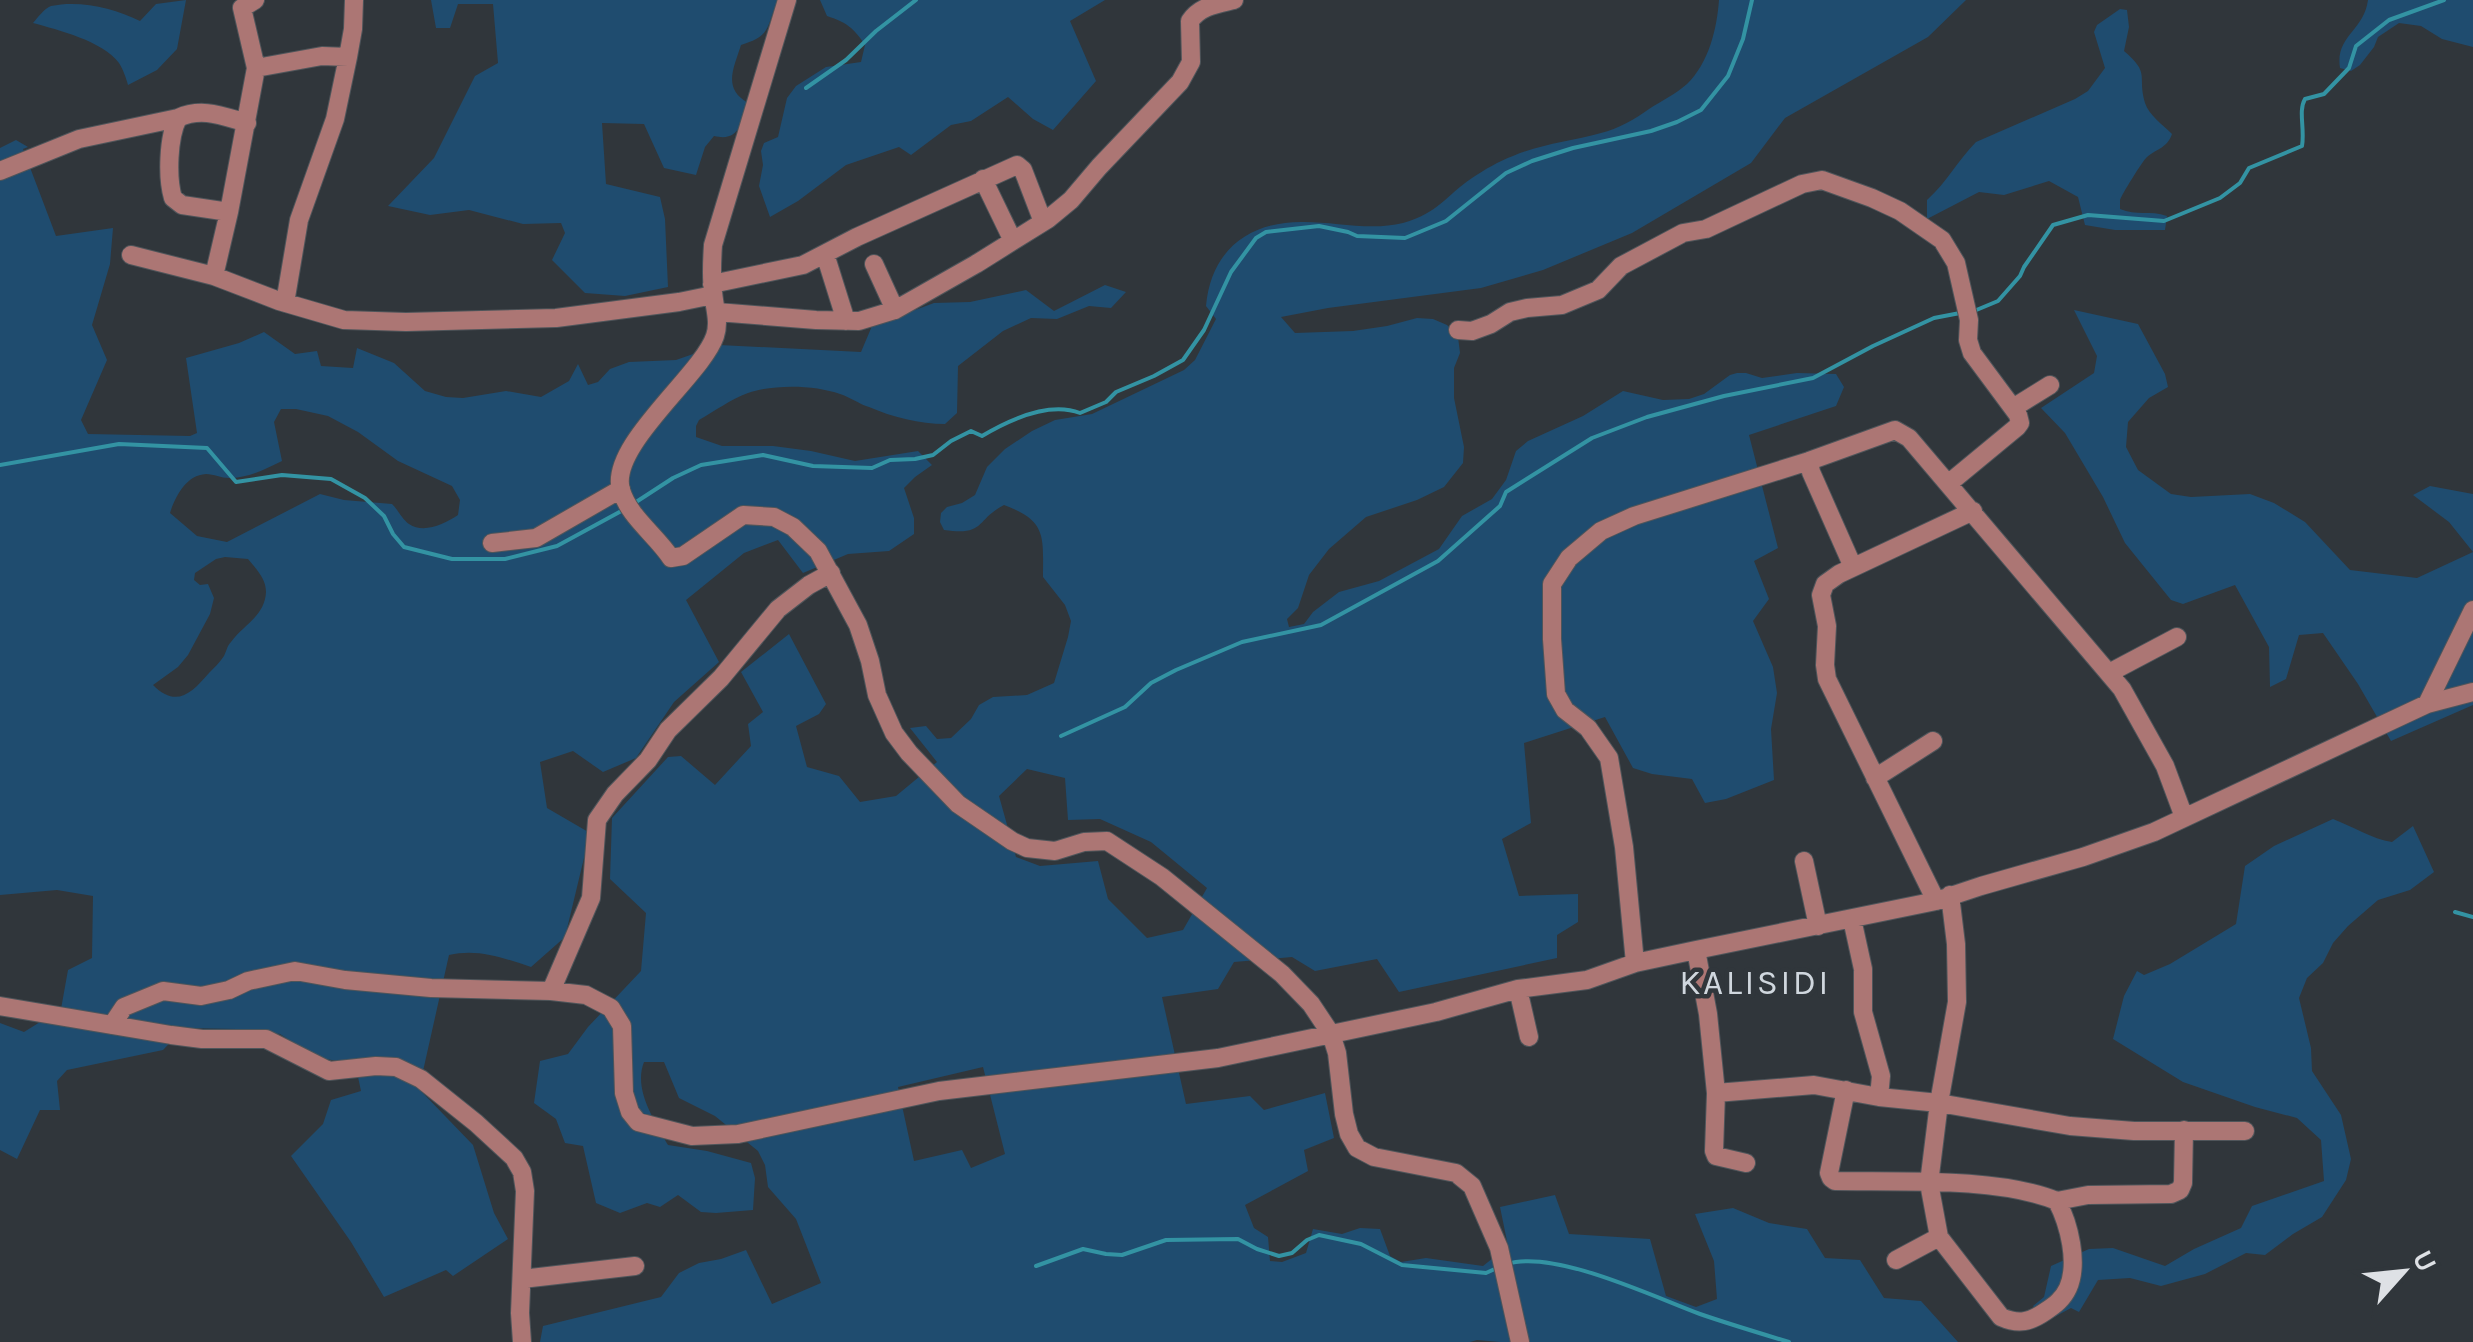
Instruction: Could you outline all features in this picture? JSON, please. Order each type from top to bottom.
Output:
[{"type":"street","points":[[285,303],[299,220],[334,119],[348,58],[354,0]]},
{"type":"street","points":[[787,0],[713,245],[718,326],[714,341],[626,457],[620,476],[627,501],[671,558],[678,558],[743,515],[781,519],[804,535],[831,573],[864,640],[888,721],[909,753],[958,804],[1012,842],[1027,848],[1055,850],[1095,840],[1107,841],[1162,877],[1282,974],[1311,1004],[1331,1034],[1344,1114],[1356,1148],[1374,1157],[1463,1176],[1475,1193],[1499,1248],[1520,1342]]},
{"type":"street","points":[[714,297],[846,321],[896,310],[1013,241],[1071,200],[1180,82],[1191,62],[1193,16],[1202,8],[1234,0]]},
{"type":"street","points":[[214,276],[256,68],[245,2]]},
{"type":"street","points":[[256,68],[322,56],[348,58]]},
{"type":"street","points":[[0,172],[79,139],[200,112],[246,123]]},
{"type":"street","points":[[178,118],[172,136],[173,198],[182,205],[229,212]]},
{"type":"street","points":[[130,255],[214,276],[344,320],[556,318],[714,297],[790,269],[1014,165],[1020,165],[1043,222]]},
{"type":"street","points":[[983,179],[1013,241]]},
{"type":"street","points":[[1458,330],[1472,331],[1510,312],[1562,305],[1598,290],[1621,266],[1682,234],[1706,229],[1790,188],[1814,180],[1833,183],[1900,211],[1942,240],[1956,263],[1974,358],[2020,420],[2017,427],[1948,484]]},
{"type":"street","points":[[824,254],[846,321]]},
{"type":"street","points":[[874,264],[896,310]]},
{"type":"street","points":[[2013,408],[2050,386]]},
{"type":"street","points":[[1635,963],[1624,848],[1609,758],[1588,728],[1564,710],[1556,694],[1552,584],[1569,558],[1601,532],[1634,516],[1895,430],[1909,438],[2109,673],[2156,750],[2184,817]]},
{"type":"street","points":[[1809,461],[1853,566]]},
{"type":"street","points":[[492,544],[536,538],[627,501]]},
{"type":"street","points":[[1972,511],[1853,566],[1822,588],[1828,637],[1825,674],[1875,778],[1943,898],[1956,944],[1957,1002],[1929,1182],[1939,1237],[2001,1317],[2012,1322],[2034,1320],[2058,1303],[2069,1287],[2072,1255],[2056,1201]]},
{"type":"street","points":[[551,991],[590,898],[597,820],[668,730],[721,678],[778,610],[831,573]]},
{"type":"street","points":[[2427,704],[2473,610]]},
{"type":"street","points":[[2109,673],[2177,637]]},
{"type":"street","points":[[112,1025],[124,1007],[163,992],[201,996],[295,971],[431,988],[551,991],[586,996],[611,1008],[622,1026],[624,1093],[638,1122],[692,1136],[738,1134],[940,1091],[1218,1058],[1436,1012],[1518,989],[1587,980],[1635,963],[1943,898],[2154,832],[2427,704],[2473,692]]},
{"type":"street","points":[[1875,778],[1933,741]]},
{"type":"street","points":[[1804,861],[1818,926]]},
{"type":"street","points":[[1852,919],[1863,969],[1863,1012],[1881,1076],[1879,1098]]},
{"type":"street","points":[[1696,950],[1708,1014],[1716,1093],[1714,1152],[1716,1156],[1746,1163]]},
{"type":"street","points":[[1518,989],[1529,1037]]},
{"type":"street","points":[[0,1006],[202,1039],[266,1039],[329,1071],[396,1067],[422,1079],[476,1122],[514,1158],[522,1172],[526,1191],[522,1342]]},
{"type":"street","points":[[1716,1093],[1814,1086],[1879,1098],[1939,1102],[2070,1126],[2134,1131],[2245,1131]]},
{"type":"street","points":[[1846,1090],[1830,1174],[1836,1180],[2003,1187],[2056,1201],[2088,1195],[2171,1194],[2180,1190],[2184,1130]]},
{"type":"street","points":[[1896,1260],[1939,1237]]},
{"type":"street","points":[[522,1279],[635,1266]]},
{"type":"shaded area","points":[[186,0],[177,49],[157,70],[128,85],[119,63],[102,48],[33,23],[51,6],[97,6],[140,21],[156,4]]},
{"type":"shaded area","points":[[431,0],[781,0],[766,30],[741,45],[735,62],[735,91],[748,103],[741,124],[729,136],[714,136],[705,147],[696,175],[664,168],[644,124],[602,123],[606,184],[660,197],[665,219],[668,287],[625,296],[585,293],[552,260],[565,233],[561,223],[523,224],[469,210],[430,215],[388,206],[434,158],[475,76],[498,63],[493,4],[458,4],[450,28],[436,28]]},
{"type":"shaded area","points":[[820,0],[1105,0],[1070,21],[1096,81],[1053,130],[1008,97],[971,121],[951,125],[911,155],[899,147],[846,165],[770,217],[759,186],[761,151],[764,143],[778,137],[787,98],[796,86],[826,67],[861,62],[865,45],[849,26],[827,16]]},
{"type":"shaded area","points":[[1719,0],[1966,0],[1928,37],[1785,118],[1751,163],[1632,233],[1543,270],[1481,288],[1281,317],[1295,333],[1353,331],[1417,318],[1447,325],[1458,337],[1460,353],[1454,368],[1454,398],[1464,447],[1463,463],[1444,487],[1366,517],[1329,549],[1309,575],[1298,608],[1287,619],[1289,627],[1304,624],[1339,592],[1379,581],[1439,549],[1462,516],[1492,499],[1506,480],[1516,451],[1623,391],[1663,400],[1689,399],[1737,373],[1762,378],[1797,373],[1836,374],[1844,387],[1836,406],[1749,435],[1778,548],[1754,561],[1769,599],[1753,621],[1773,667],[1777,693],[1771,729],[1774,780],[1705,803],[1692,779],[1633,768],[1605,717],[1524,743],[1531,823],[1502,839],[1519,896],[1578,894],[1578,922],[1557,935],[1557,958],[1399,992],[1377,959],[1315,971],[1292,957],[1234,962],[1218,989],[1162,997],[1186,1104],[1250,1096],[1264,1110],[1325,1093],[1334,1138],[1304,1150],[1308,1171],[1245,1205],[1254,1228],[1268,1237],[1270,1261],[1282,1262],[1306,1253],[1313,1229],[1342,1234],[1360,1228],[1380,1229],[1390,1256],[1401,1262],[1426,1258],[1483,1266],[1508,1246],[1500,1207],[1555,1195],[1569,1234],[1650,1239],[1666,1296],[1696,1307],[1717,1299],[1714,1261],[1695,1214],[1733,1208],[1769,1223],[1807,1229],[1825,1258],[1860,1260],[1884,1298],[1921,1301],[1958,1342],[540,1342],[543,1326],[661,1297],[679,1273],[746,1250],[772,1304],[821,1283],[796,1219],[768,1187],[758,1151],[715,1116],[679,1098],[664,1062],[644,1062],[641,1083],[647,1105],[668,1145],[751,1163],[755,1178],[753,1210],[701,1212],[678,1195],[660,1207],[647,1203],[620,1213],[596,1203],[583,1146],[565,1143],[556,1119],[534,1103],[540,1061],[568,1054],[641,971],[646,913],[610,879],[612,818],[668,757],[681,756],[715,785],[751,746],[748,724],[763,712],[741,672],[789,634],[826,704],[819,714],[796,726],[807,767],[839,776],[860,802],[896,796],[937,762],[910,728],[926,726],[937,739],[951,738],[979,705],[993,697],[1027,695],[1054,683],[1071,621],[1065,605],[1043,577],[1042,540],[1035,524],[1004,505],[974,529],[944,530],[941,513],[975,495],[987,467],[1032,431],[1055,420],[1092,414],[1184,370],[1195,360],[1216,319],[1206,306],[1216,269],[1236,243],[1250,233],[1284,223],[1403,223],[1434,209],[1502,160],[1620,126],[1678,91],[1695,76],[1714,33]],"holes":[[[1027,769],[1065,778],[1068,820],[1100,819],[1151,842],[1207,888],[1183,930],[1147,938],[1108,899],[1098,861],[1040,866],[1016,857],[999,796]],[[983,1067],[1005,1154],[971,1168],[962,1150],[914,1161],[898,1087]]]},
{"type":"shaded area","points":[[2368,0],[2473,0],[2473,47],[2442,39],[2421,26],[2399,23],[2378,37],[2360,65],[2351,71],[2340,68],[2342,48]]},
{"type":"shaded area","points":[[2120,9],[2127,10],[2129,27],[2124,51],[2140,70],[2145,103],[2172,134],[2165,145],[2141,164],[2121,197],[2120,209],[2167,216],[2165,230],[2115,230],[2085,225],[2078,197],[2049,181],[2004,195],[1979,192],[1927,219],[1927,200],[1976,142],[2088,91],[2105,68],[2094,32],[2097,25]]},
{"type":"shaded area","points":[[16,140],[28,147],[23,149],[56,236],[113,228],[110,264],[92,325],[107,360],[81,420],[88,434],[197,433],[186,358],[264,332],[295,354],[317,351],[321,366],[353,368],[357,348],[394,363],[425,391],[446,397],[506,391],[541,397],[569,381],[578,364],[588,385],[598,382],[610,369],[629,362],[676,360],[719,345],[861,352],[872,326],[934,303],[970,302],[1026,290],[1054,311],[1105,285],[1126,292],[1111,308],[1089,306],[1057,319],[1031,318],[1003,331],[958,366],[957,413],[945,424],[878,411],[830,391],[794,387],[748,393],[699,420],[696,437],[722,446],[773,446],[855,461],[918,451],[932,465],[904,488],[914,518],[914,534],[889,551],[848,554],[803,573],[778,540],[744,553],[686,600],[719,662],[674,702],[636,758],[603,772],[573,751],[540,762],[547,808],[590,833],[565,937],[531,967],[480,953],[449,955],[419,1089],[473,1145],[494,1213],[508,1239],[453,1276],[446,1270],[384,1297],[291,1156],[323,1124],[331,1100],[361,1091],[355,1063],[317,1058],[280,1034],[184,1028],[163,1050],[67,1070],[57,1081],[60,1110],[40,1110],[17,1159],[0,1150],[0,1023],[24,1032],[61,1009],[68,970],[92,958],[93,896],[57,890],[0,895],[0,148]],"holes":[[[281,409],[328,416],[398,461],[452,486],[460,500],[458,515],[421,528],[407,522],[392,504],[320,494],[227,542],[197,536],[170,513],[178,494],[199,475],[243,476],[282,461],[274,422]],[[225,557],[248,559],[257,570],[266,587],[262,608],[196,687],[183,696],[169,696],[153,685],[188,655],[210,614],[214,598],[208,584],[200,585],[194,580],[195,573]]]},
{"type":"shaded area","points":[[2074,310],[2138,324],[2165,374],[2168,387],[2149,398],[2128,422],[2126,447],[2138,470],[2171,494],[2250,494],[2274,503],[2305,522],[2350,570],[2417,578],[2473,552],[2473,705],[2391,741],[2323,633],[2299,635],[2286,679],[2270,687],[2269,647],[2235,585],[2183,604],[2171,600],[2125,543],[2065,433],[2041,408],[2094,373],[2097,356]]},
{"type":"shaded area","points":[[2430,486],[2473,494],[2473,552],[2449,522],[2413,495]]},
{"type":"shaded area","points":[[2333,819],[2392,842],[2413,826],[2434,872],[2410,890],[2378,900],[2348,926],[2323,963],[2307,978],[2299,998],[2311,1048],[2312,1071],[2341,1115],[2351,1159],[2346,1180],[2322,1217],[2265,1255],[2246,1253],[2205,1274],[2161,1286],[2130,1278],[2098,1280],[2079,1312],[2071,1308],[2045,1322],[2033,1306],[2044,1297],[2051,1266],[2089,1249],[2113,1248],[2165,1266],[2241,1228],[2252,1206],[2324,1181],[2321,1140],[2297,1118],[2183,1082],[2113,1039],[2124,996],[2137,971],[2144,975],[2170,964],[2236,924],[2245,866],[2274,846]]},
{"type":"waterway","points":[[806,88],[846,60],[916,0]]},
{"type":"waterway","points":[[633,504],[701,465],[763,455],[813,466],[872,468],[890,460],[933,455],[971,431],[982,436],[1029,414],[1055,409],[1080,413],[1106,402],[1116,392],[1183,360],[1204,330],[1231,272],[1256,238],[1266,232],[1319,226],[1357,236],[1405,238],[1446,221],[1506,173],[1532,161],[1651,131],[1701,110],[1728,76],[1743,39],[1752,0]]},
{"type":"waterway","points":[[1974,311],[1998,301],[2020,276],[2053,225],[2088,215],[2164,221],[2220,198],[2240,183],[2249,168],[2302,146],[2305,99],[2324,94],[2349,68],[2356,46],[2389,20],[2444,0]]},
{"type":"waterway","points":[[1061,736],[1125,707],[1151,683],[1176,670],[1242,642],[1321,625],[1438,561],[1500,506],[1506,492],[1592,438],[1647,417],[1724,396],[1813,378],[1934,318],[1960,313]]},
{"type":"waterway","points":[[0,465],[119,444],[207,448],[236,482],[282,475],[331,479],[365,498],[384,516],[404,547],[452,559],[505,559],[557,546],[625,509]]},
{"type":"waterway","points":[[2455,912],[2473,917]]},
{"type":"waterway","points":[[1036,1266],[1083,1249],[1122,1255],[1166,1240],[1238,1239],[1279,1256],[1292,1253],[1319,1235],[1361,1244],[1402,1265],[1486,1273],[1499,1267]]},
{"type":"waterway","points":[[1507,1264],[1527,1261],[1577,1269],[1789,1342]]},
{"type":"district","name":"KALISIDI","points":[[1755,982]]}]
